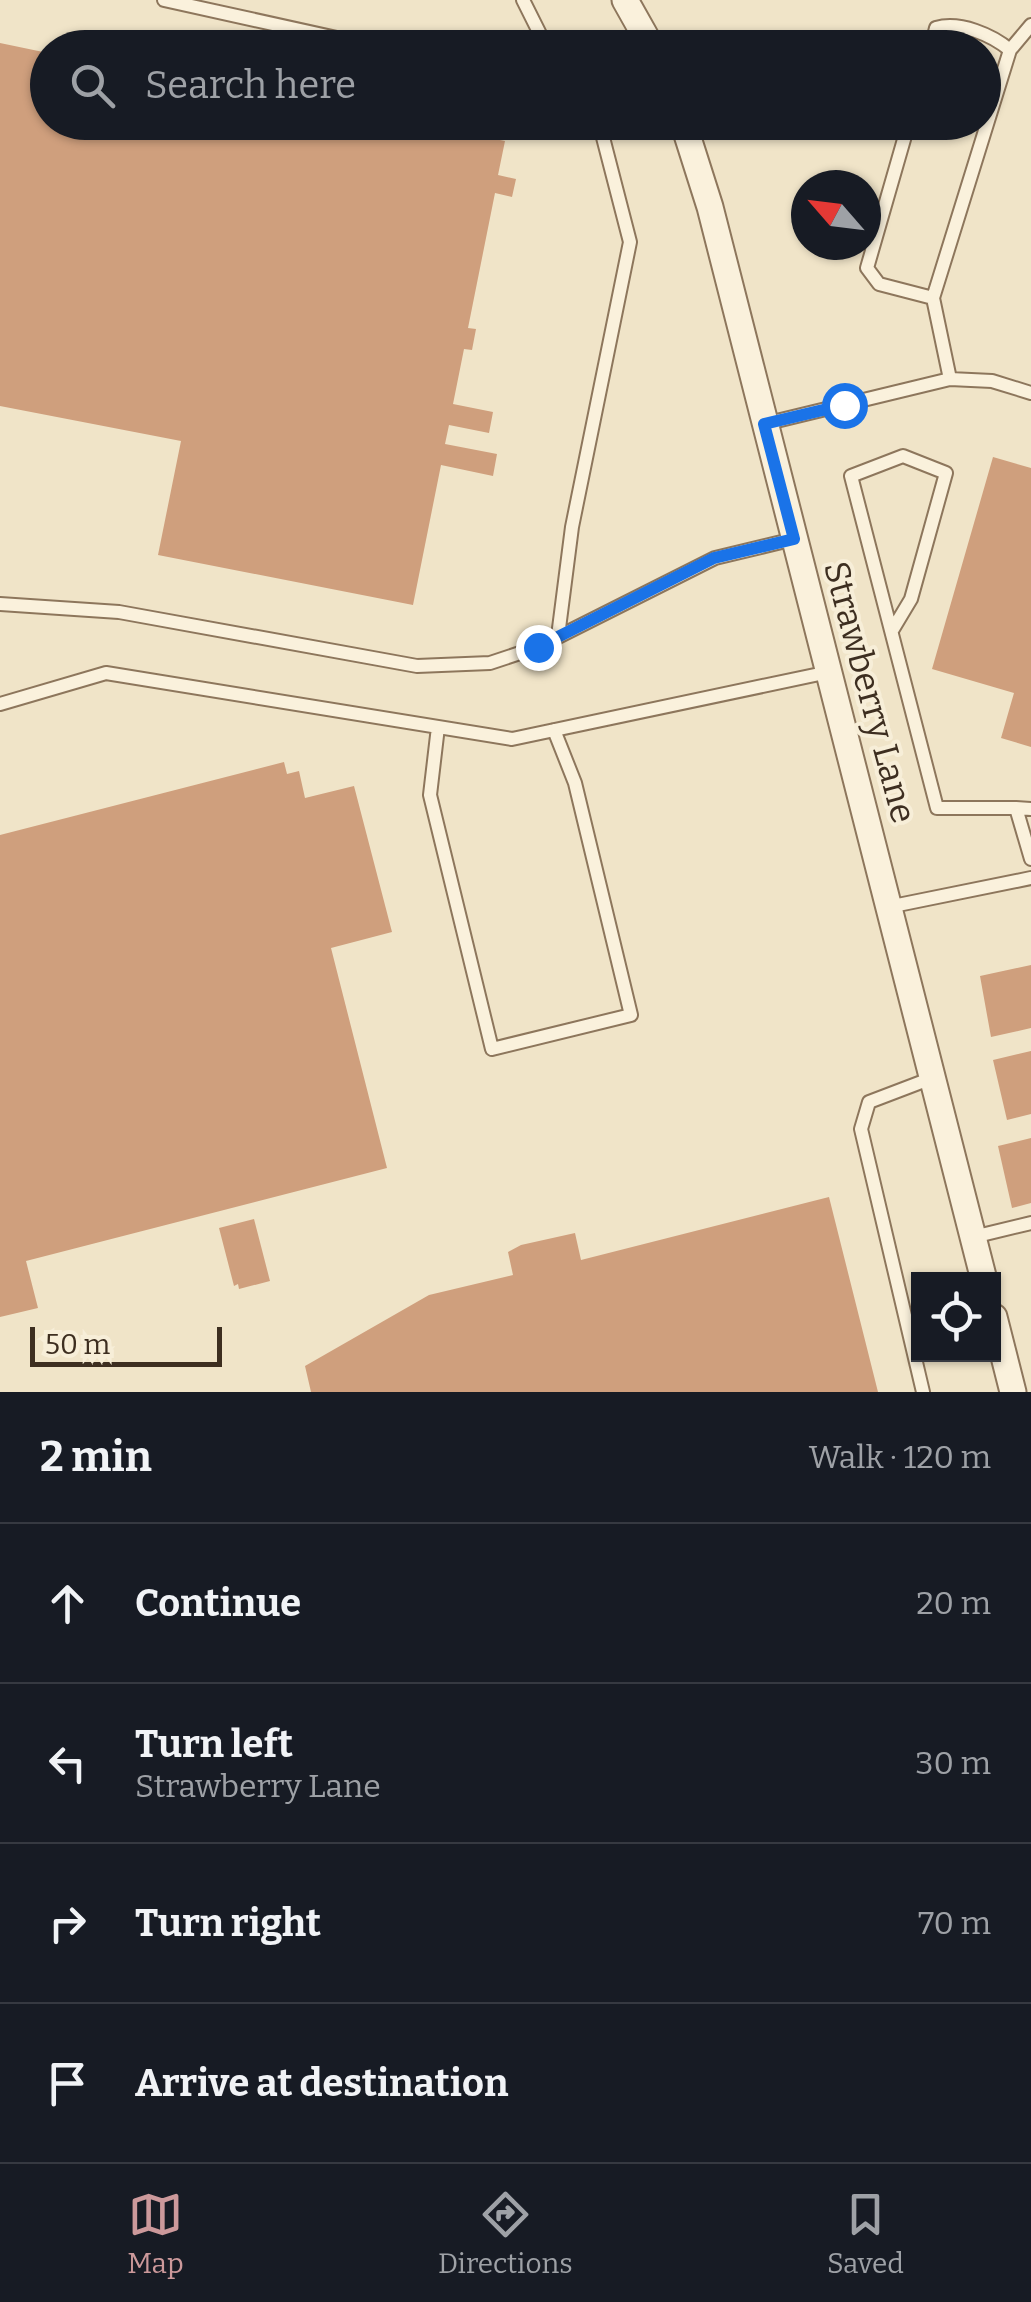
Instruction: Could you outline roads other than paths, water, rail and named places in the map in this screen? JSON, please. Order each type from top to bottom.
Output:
[{"type":"street","points":[[625,0],[642,30]]},
{"type":"street","name":"Strawberry Lane","points":[[689,140],[710,207],[982,1272]]},
{"type":"street","points":[[1001,1345],[1013,1392]]},
{"type":"lane","points":[[164,0],[300,30]]},
{"type":"lane","points":[[522,0],[538,30]]},
{"type":"lane","points":[[936,30],[950,24],[969,30]]},
{"type":"lane","points":[[1001,79],[1010,50],[1031,25]]},
{"type":"lane","points":[[1001,42],[1010,50]]},
{"type":"lane","points":[[558,636],[572,527],[630,242],[604,140]]},
{"type":"lane","points":[[904,140],[867,268],[879,284],[934,298]]},
{"type":"lane","points":[[950,379],[934,298],[982,140]]},
{"type":"lane","points":[[764,424],[950,379],[982,380],[1031,392]]},
{"type":"lane","points":[[893,629],[910,599],[946,472],[902,456],[851,476],[937,808],[1031,809]]},
{"type":"lane","points":[[0,604],[119,612],[417,666],[490,663],[558,636],[714,558],[794,539]]},
{"type":"lane","points":[[0,704],[106,673],[512,739],[829,672]]},
{"type":"lane","points":[[438,728],[430,795],[492,1048],[632,1015],[575,783],[554,730]]},
{"type":"lane","points":[[1016,808],[1031,859]]},
{"type":"lane","points":[[888,907],[1031,878]]},
{"type":"lane","points":[[923,1392],[862,1129],[869,1102],[932,1078]]},
{"type":"lane","points":[[973,1237],[1031,1223]]}]
